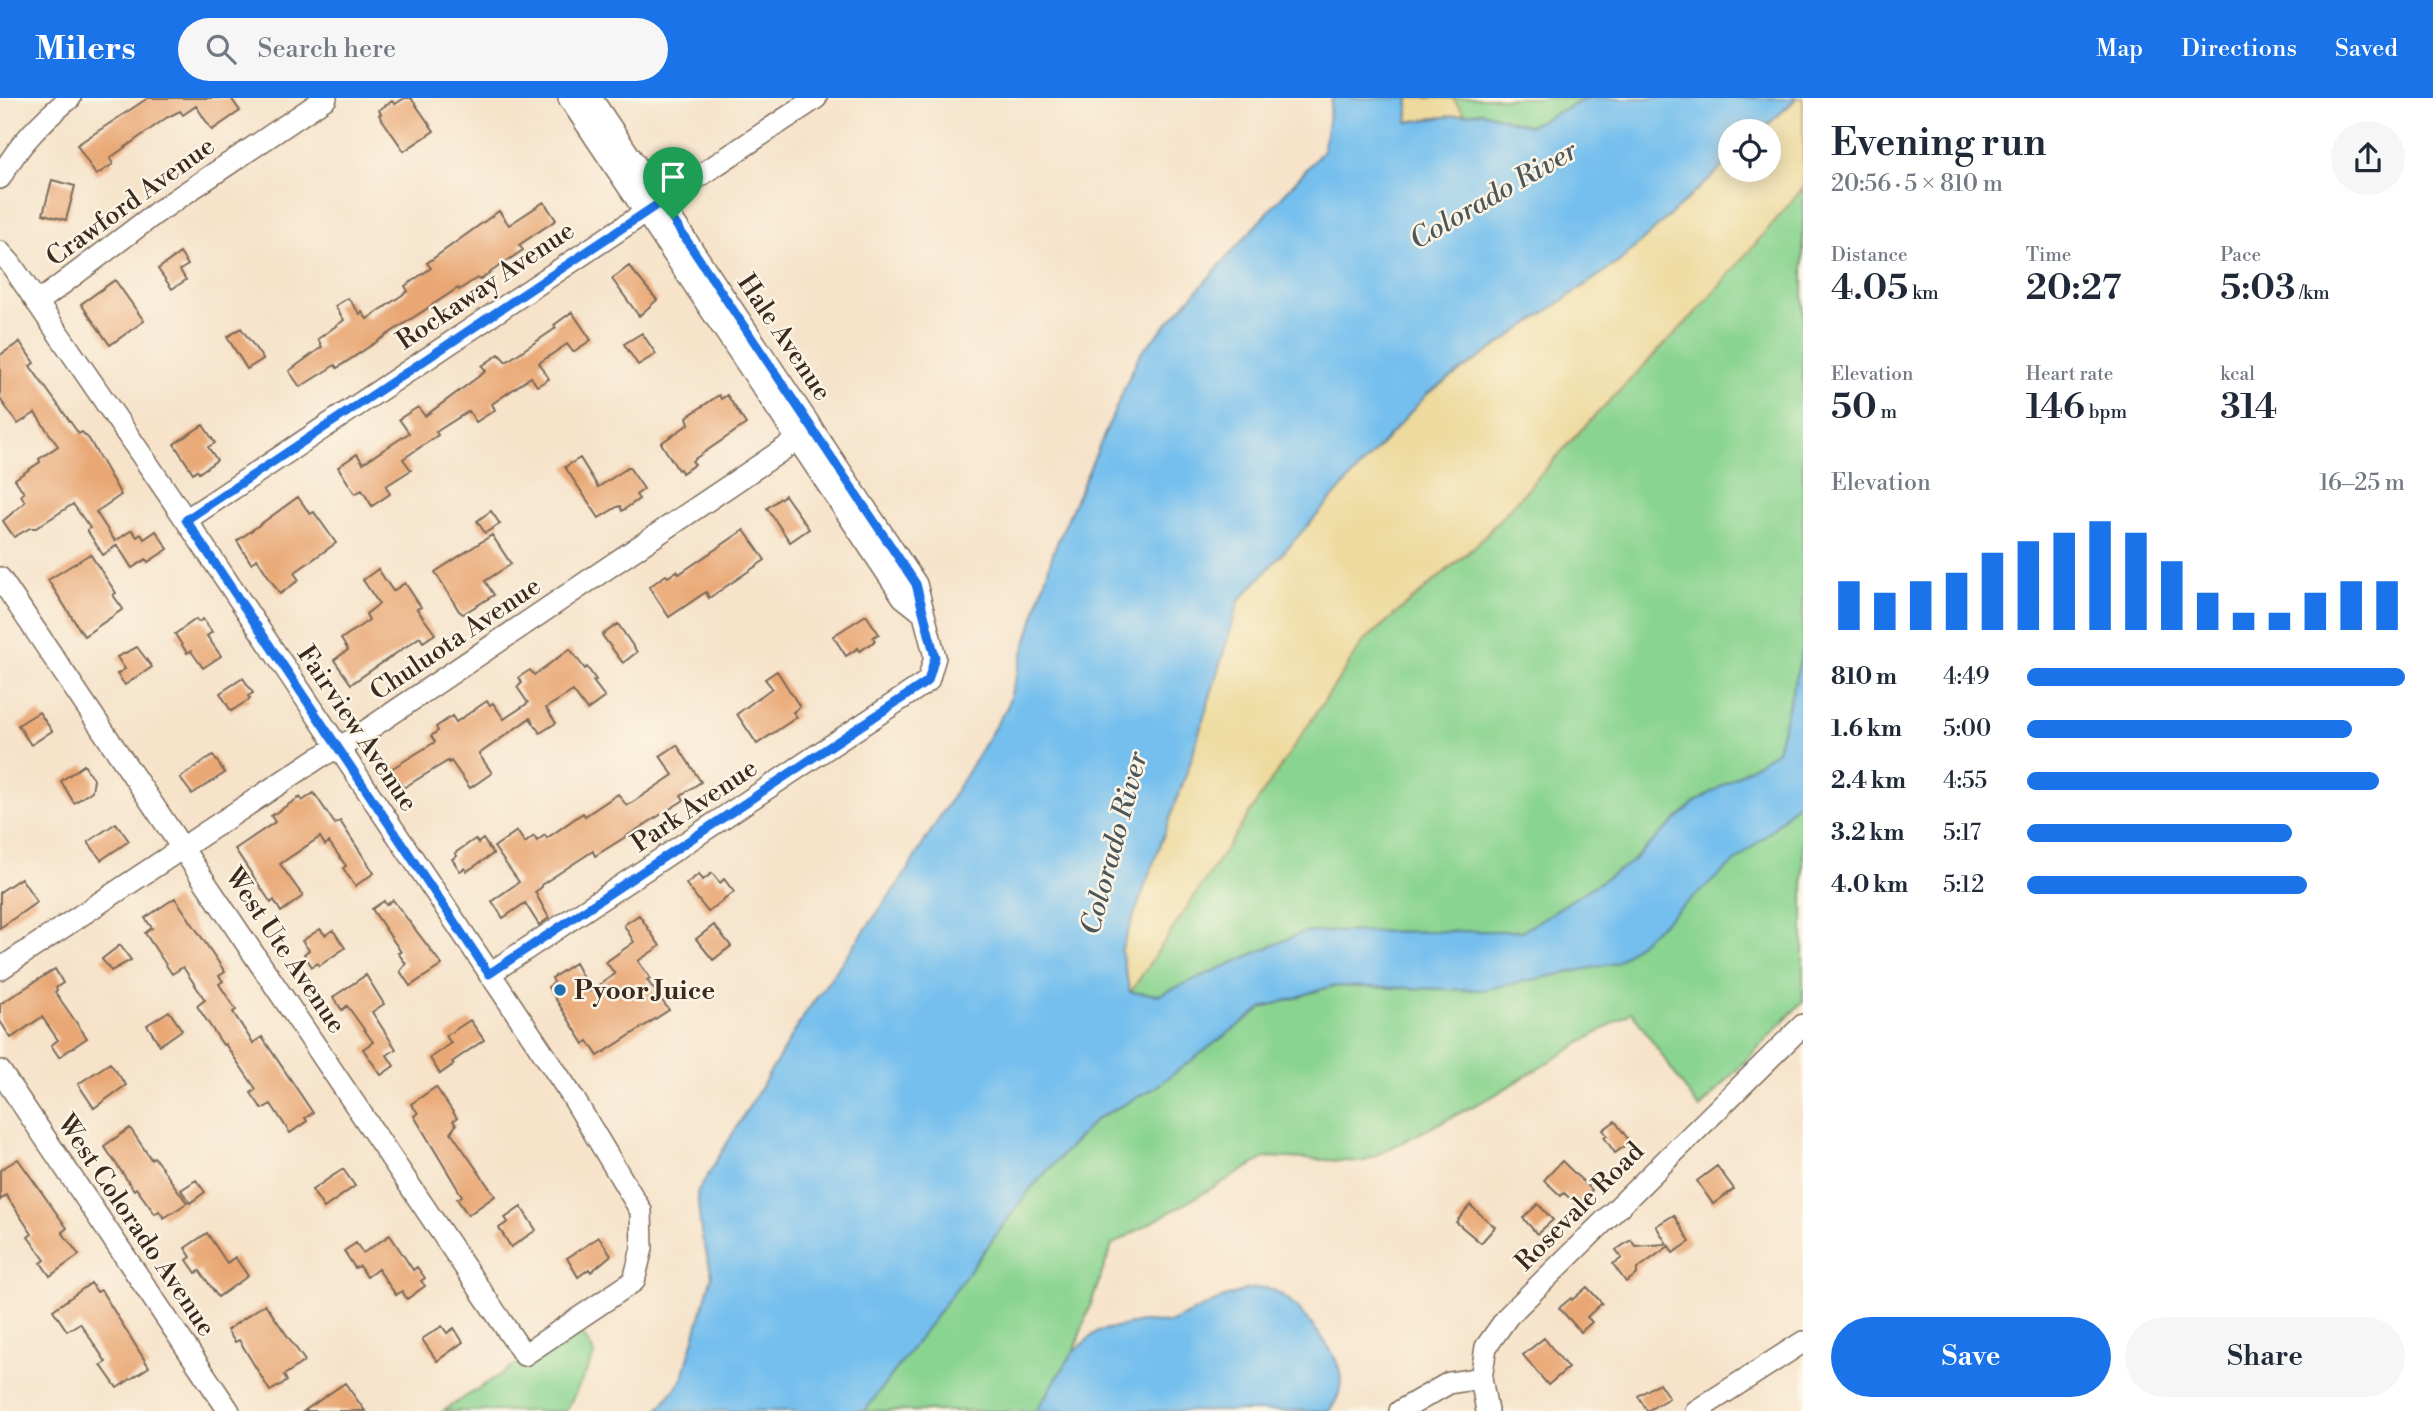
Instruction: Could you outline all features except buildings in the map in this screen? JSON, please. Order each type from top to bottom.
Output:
[{"type":"street","points":[[0,178],[13,153],[40,122],[70,98]]},
{"type":"street","name":"Crawford Avenue","points":[[37,303],[156,214],[326,98]]},
{"type":"street","name":"Hale Avenue","points":[[569,98],[654,207],[916,584],[935,657],[928,681]]},
{"type":"street","name":"Hale Avenue","points":[[591,98],[654,207],[797,440],[903,597],[922,612]]},
{"type":"street","name":"Rockaway Avenue","points":[[186,520],[816,98]]},
{"type":"street","name":"Fairview Avenue","points":[[0,252],[186,520],[572,1096],[641,1211],[642,1248],[634,1281],[524,1355]]},
{"type":"street","name":"Chuluota Avenue","points":[[0,969],[182,847],[337,747],[354,739],[797,440]]},
{"type":"street","name":"West Ute Avenue","points":[[0,578],[524,1355]]},
{"type":"street","name":"Park Avenue","points":[[489,974],[928,681]]},
{"type":"street","name":"Rosevale Road","points":[[1481,1378],[1486,1347],[1508,1316],[1803,1024]]},
{"type":"street","name":"West Colorado Avenue","points":[[0,1071],[229,1411]]},
{"type":"street","points":[[1696,1411],[1803,1342]]},
{"type":"street","points":[[1401,1411],[1449,1383],[1481,1378],[1487,1411]]},
{"type":"green space","points":[[1452,98],[1588,98],[1529,126],[1482,112],[1465,114]]},
{"type":"green space","points":[[1803,188],[1803,649],[1777,751],[1693,804],[1630,863],[1523,931],[1304,932],[1159,995],[1130,993],[1364,641],[1476,546],[1581,430],[1701,307]]},
{"type":"green space","points":[[1803,797],[1803,1001],[1699,1109],[1632,1012],[1491,1097],[1363,1162],[1267,1157],[1112,1245],[1074,1351],[1036,1411],[865,1411],[1031,1188],[1096,1119],[1153,1089],[1262,1008],[1332,986],[1482,990],[1771,831]]},
{"type":"green space","points":[[577,1326],[595,1354],[566,1411],[443,1411]]},
{"type":"sand","points":[[1409,98],[1452,98],[1465,114],[1407,122]]},
{"type":"sand","points":[[1797,98],[1803,98],[1803,188],[1701,307],[1581,430],[1475,546],[1364,641],[1130,993],[1120,951],[1189,766],[1239,601],[1427,394],[1620,261],[1718,171],[1718,182],[1781,182],[1781,119],[1774,119]]},
{"type":"water","name":"Colorado River","points":[[1332,98],[1409,98],[1407,122],[1482,112],[1529,126],[1588,98],[1797,98],[1774,119],[1718,119],[1718,171],[1620,261],[1427,394],[1239,601],[1189,766],[1121,951],[1130,992],[1159,995],[1304,932],[1523,931],[1630,863],[1693,804],[1777,751],[1803,649],[1803,797],[1771,831],[1616,963],[1482,990],[1332,986],[1262,1008],[1153,1089],[1096,1119],[1031,1188],[865,1411],[657,1411],[682,1380],[712,1275],[701,1232],[697,1193],[807,1011],[903,877],[1007,707],[1054,550],[1139,355],[1323,151]]},
{"type":"water","points":[[1268,1288],[1287,1298],[1296,1307],[1333,1354],[1341,1376],[1341,1387],[1329,1411],[1036,1411],[1074,1351],[1098,1331],[1141,1322],[1169,1323],[1225,1297],[1249,1289]]},
{"type":"place","name":"Pyoor Juice","points":[[560,990]]},
{"type":"route","points":[[661,202],[673,219],[916,584],[935,657],[928,681],[489,974],[186,520],[661,202]]}]
